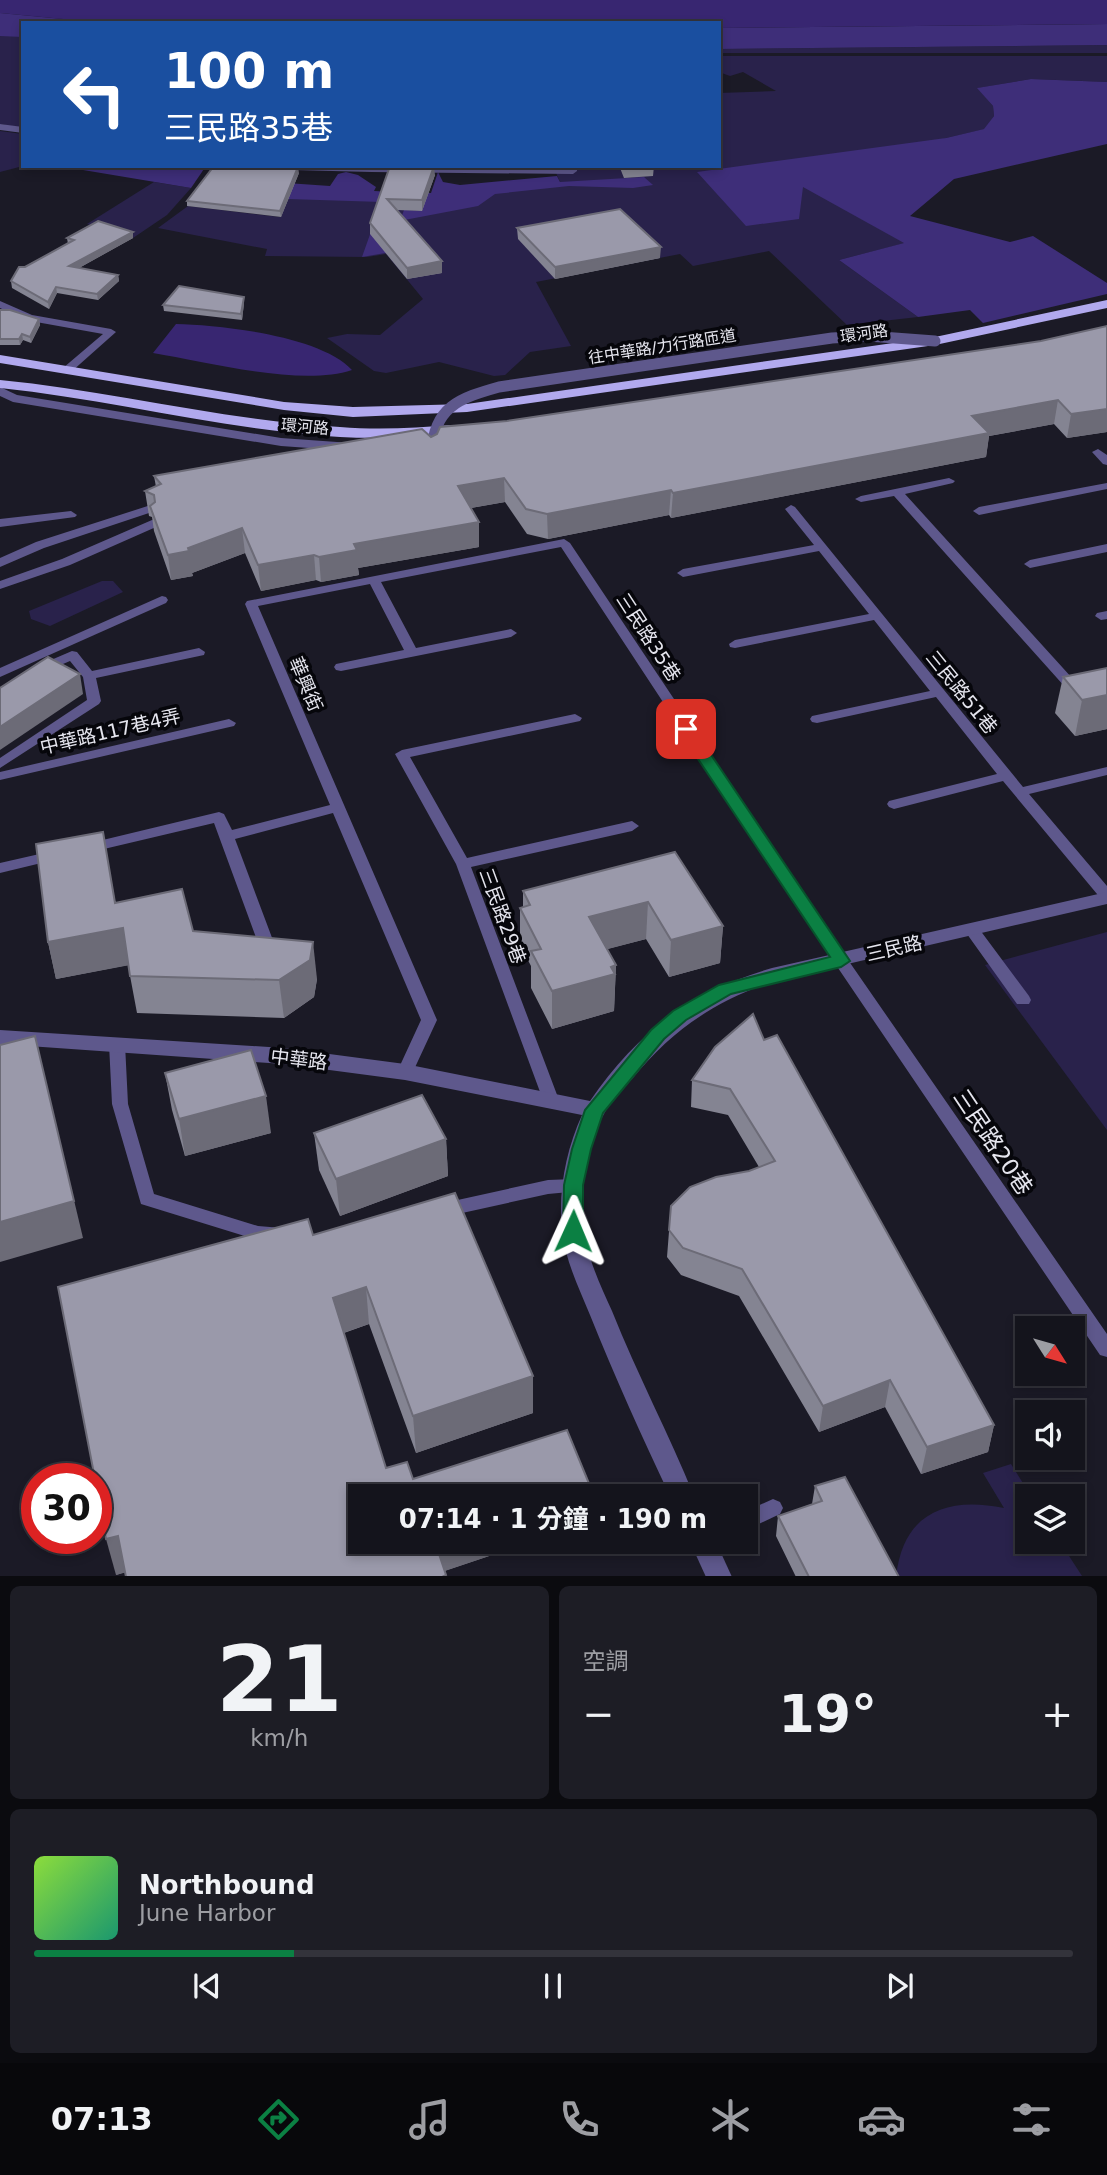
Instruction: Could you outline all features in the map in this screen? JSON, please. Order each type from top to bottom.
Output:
[{"type":"highway","name":"環河路","points":[[0,359],[284,406],[353,412],[408,412],[467,408],[935,341],[1107,304]]},
{"type":"highway","name":"環河路","points":[[0,384],[321,431],[464,436]]},
{"type":"street","name":"環河路","points":[[0,391],[13,398],[281,442],[351,447],[464,436]]},
{"type":"street","name":"三民路","points":[[676,1484],[624,1373],[584,1272],[573,1231],[574,1185],[581,1149],[595,1110],[657,1034],[680,1016],[726,989],[1107,897]]},
{"type":"street","name":"中華路","points":[[0,1037],[284,1056],[405,1072],[595,1110]]},
{"type":"street","points":[[708,1554],[719,1576]]},
{"type":"lane","points":[[0,127],[21,130]]},
{"type":"lane","points":[[285,168],[354,168]]},
{"type":"lane","points":[[422,168],[573,171],[573,168]]},
{"type":"lane","points":[[0,304],[29,318],[111,332],[67,370]]},
{"type":"lane","name":"往中華路/力行路匝道","points":[[432,453],[430,433],[442,413],[467,397],[499,387],[832,338],[868,336],[935,341]]},
{"type":"lane","points":[[1098,452],[1107,462]]},
{"type":"lane","points":[[861,499],[949,481]]},
{"type":"lane","points":[[979,511],[1107,486]]},
{"type":"lane","points":[[897,492],[1079,694],[1107,688]]},
{"type":"lane","points":[[0,563],[40,545],[157,507]]},
{"type":"lane","name":"三民路51巷","points":[[791,509],[875,616],[1107,897]]},
{"type":"lane","points":[[0,523],[71,515]]},
{"type":"lane","points":[[0,585],[66,562],[152,524]]},
{"type":"lane","name":"華興街","points":[[405,1072],[429,1020],[251,604],[564,543]]},
{"type":"lane","name":"三民路35巷","points":[[564,543],[841,961]]},
{"type":"lane","points":[[683,573],[821,547]]},
{"type":"lane","points":[[1030,564],[1107,548]]},
{"type":"lane","points":[[374,580],[412,653]]},
{"type":"lane","points":[[0,673],[162,600]]},
{"type":"lane","points":[[735,644],[875,616]]},
{"type":"lane","points":[[341,667],[511,633]]},
{"type":"lane","points":[[89,676],[199,653]]},
{"type":"lane","points":[[0,689],[72,655],[89,676],[94,701],[0,764]]},
{"type":"lane","points":[[817,719],[938,693]]},
{"type":"lane","name":"三民路29巷","points":[[551,1100],[463,864],[402,754],[575,718]]},
{"type":"lane","name":"中華路117巷4弄","points":[[0,776],[229,723]]},
{"type":"lane","points":[[1020,792],[1107,771]]},
{"type":"lane","points":[[894,804],[1006,776]]},
{"type":"lane","points":[[227,836],[338,807]]},
{"type":"lane","points":[[0,865],[219,817],[266,943]]},
{"type":"lane","points":[[463,864],[632,826]]},
{"type":"lane","points":[[972,930],[1023,1000]]},
{"type":"lane","name":"三民路20巷","points":[[841,961],[1107,1349]]},
{"type":"lane","points":[[117,1044],[120,1104],[147,1199],[258,1233],[297,1233]]},
{"type":"lane","points":[[429,1213],[548,1187],[574,1185]]},
{"type":"lane","points":[[758,1515],[773,1508]]},
{"type":"shaded area","points":[[0,0],[1107,0],[1107,24],[721,28],[721,21],[84,21],[0,13]]},
{"type":"shaded area","points":[[0,13],[84,21],[21,21],[21,128],[0,124]]},
{"type":"shaded area","points":[[0,13],[84,21],[21,21],[21,37],[0,36]]},
{"type":"shaded area","points":[[1107,24],[1107,45],[721,49],[721,28]]},
{"type":"shaded area","points":[[1107,45],[1107,53],[721,53],[721,49]]},
{"type":"shaded area","points":[[721,56],[1107,56],[1107,82],[1031,79],[978,88],[993,106],[994,116],[985,129],[946,138],[803,186],[905,243],[839,260],[918,317],[847,325],[769,251],[693,266],[680,254],[536,282],[571,346],[530,352],[505,375],[494,376],[439,362],[386,373],[374,371],[327,338],[347,334],[380,335],[423,299],[386,254],[367,257],[265,256],[267,249],[158,228],[188,206],[280,217],[293,187],[469,196],[560,182],[554,168],[721,168],[721,93],[776,91],[743,72],[730,76],[721,73]]},
{"type":"shaded area","points":[[1031,79],[1107,82],[1107,144],[954,179],[910,216],[1010,242],[1033,236],[1107,283],[1107,294],[983,323],[970,310],[918,317],[839,260],[904,243],[803,187],[799,219],[746,226],[697,172],[946,138],[984,129],[994,116],[993,106],[977,88]]},
{"type":"shaded area","points":[[0,131],[21,134],[21,167],[0,172]]},
{"type":"shaded area","points":[[71,168],[205,168],[191,188]]},
{"type":"shaded area","points":[[346,172],[358,175],[376,187],[374,191],[389,192],[382,202],[288,199],[245,180],[330,186],[338,174]]},
{"type":"shaded area","points":[[438,172],[443,182],[460,185],[557,176],[560,182],[644,177],[653,185],[633,188],[569,186],[495,194],[478,206],[399,221],[420,247],[362,257],[373,226],[401,218],[404,210],[422,211],[407,192],[431,193]]},
{"type":"shaded area","points":[[154,182],[191,188],[167,215],[133,238],[87,224]]},
{"type":"shaded area","points":[[176,324],[243,330],[295,341],[337,358],[352,370],[331,375],[281,374],[153,353]]},
{"type":"shaded area","points":[[102,581],[113,581],[123,592],[50,626],[31,619],[29,611]]},
{"type":"shaded area","points":[[1107,932],[1107,1130],[985,965]]},
{"type":"shaded area","points":[[1011,1464],[1024,1484],[1015,1484],[1015,1554],[1068,1554],[1082,1576],[896,1576],[900,1555],[908,1538],[918,1524],[931,1514],[964,1505],[1004,1508],[983,1473]]},
{"type":"building","points":[[212,168],[298,168],[280,211],[187,201]]},
{"type":"building","points":[[389,168],[433,168],[422,200],[387,199],[442,261],[407,268],[370,223]]},
{"type":"building","points":[[620,209],[661,247],[555,267],[517,228]]},
{"type":"building","points":[[98,221],[133,232],[69,266],[118,275],[97,294],[56,287],[48,302],[11,281],[19,267],[25,267],[74,240],[67,238]]},
{"type":"building","points":[[179,286],[244,297],[241,314],[163,305]]},
{"type":"building","points":[[0,310],[10,310],[39,319],[30,337],[22,334],[19,339],[0,339]]},
{"type":"building","points":[[1107,326],[1107,409],[1071,414],[1058,400],[972,416],[989,433],[547,514],[526,509],[504,478],[458,486],[479,522],[354,544],[357,550],[319,557],[314,555],[258,565],[242,528],[188,548],[189,551],[168,555],[150,506],[155,502],[154,495],[145,491],[161,484],[154,476],[422,429],[431,437],[437,434],[440,427],[507,421],[1041,341]]},
{"type":"building","points":[[48,657],[80,674],[0,727],[0,688]]},
{"type":"building","points":[[1107,668],[1107,695],[1082,700],[1063,677]]},
{"type":"building","points":[[103,832],[115,903],[182,889],[193,931],[313,942],[310,960],[279,980],[130,976],[123,928],[48,942],[36,844]]},
{"type":"building","points":[[675,852],[723,926],[671,940],[648,902],[589,917],[616,965],[611,967],[615,974],[552,991],[531,951],[541,949],[520,908],[530,905],[523,891]]},
{"type":"building","points":[[753,1014],[764,1040],[777,1035],[994,1425],[927,1447],[890,1380],[823,1406],[742,1269],[683,1248],[669,1230],[671,1206],[690,1187],[775,1161],[730,1089],[692,1080],[715,1047]]},
{"type":"building","points":[[35,1036],[74,1201],[0,1222],[0,1045]]},
{"type":"building","points":[[251,1050],[266,1096],[179,1119],[165,1073]]},
{"type":"building","points":[[422,1095],[446,1139],[336,1179],[314,1133]]},
{"type":"building","points":[[455,1193],[533,1376],[413,1416],[366,1287],[333,1298],[386,1468],[407,1462],[413,1479],[567,1430],[589,1484],[348,1484],[348,1554],[439,1554],[446,1575],[444,1576],[126,1576],[118,1536],[112,1538],[112,1463],[92,1463],[58,1287],[308,1219],[313,1235]]},
{"type":"building","points":[[845,1477],[898,1576],[808,1576],[778,1516],[822,1501],[815,1486]]},
{"type":"route","points":[[573,1231],[574,1185],[581,1149],[595,1110],[657,1034],[680,1016],[726,989],[772,975],[841,961],[686,729]]}]
